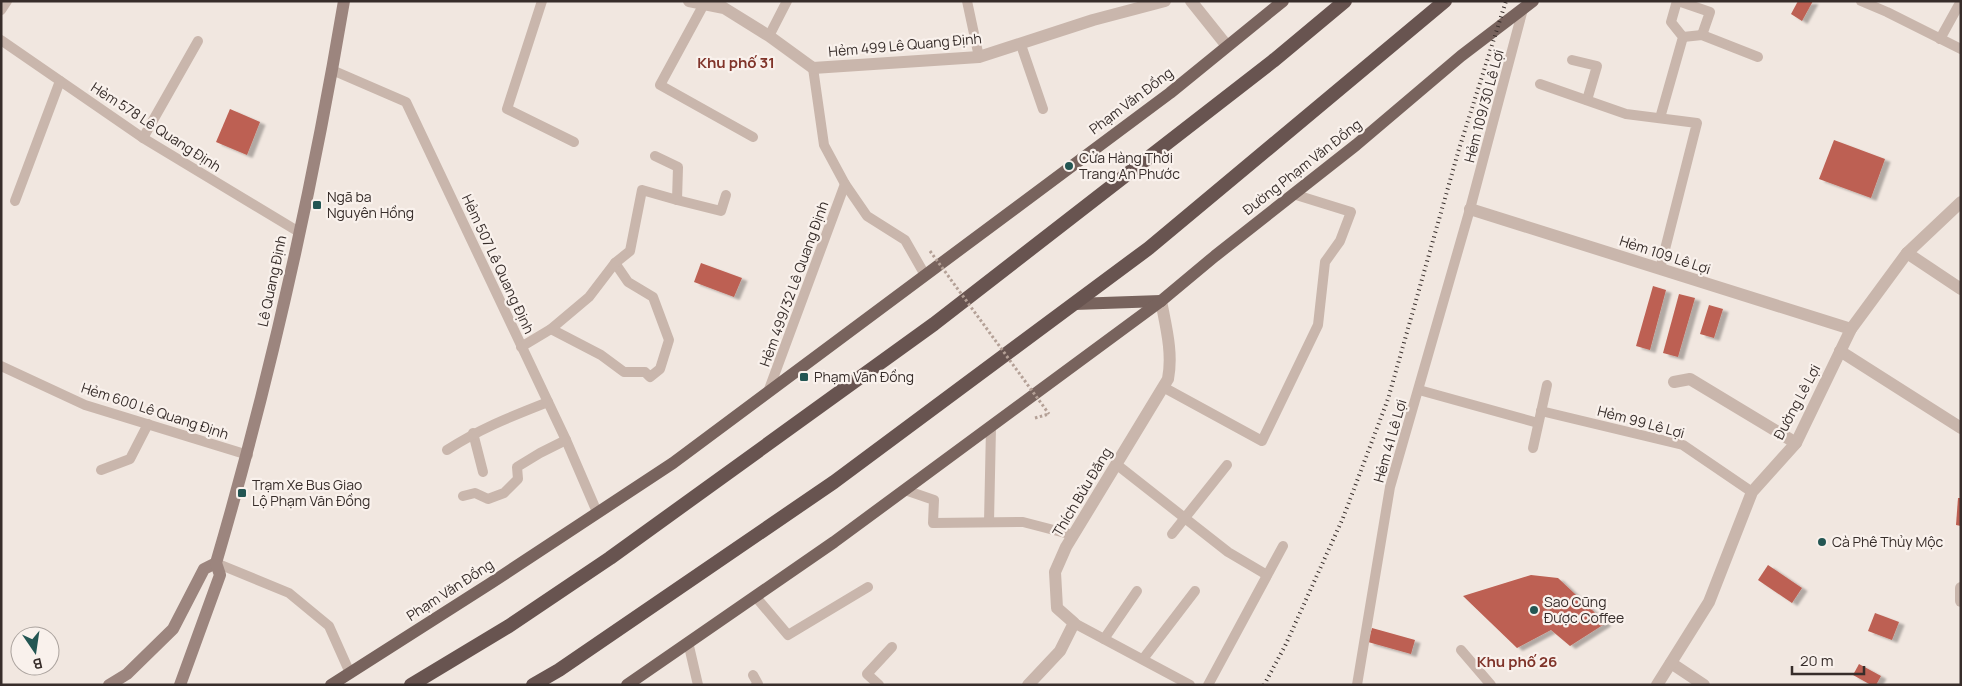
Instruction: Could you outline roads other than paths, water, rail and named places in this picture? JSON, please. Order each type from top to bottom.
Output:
[{"type":"highway","points":[[411,685],[509,626],[610,558],[934,324],[1273,61],[1345,1]]},
{"type":"highway","points":[[533,685],[559,670],[834,482],[1149,248],[1445,1]]},
{"type":"main road","name":"Lê Quang Định","points":[[180,685],[220,575],[216,563],[248,455],[299,232],[344,1]]},
{"type":"main road","name":"Phạm Văn Đồng","points":[[331,685],[491,583],[673,463],[1170,93],[1282,1]]},
{"type":"main road","name":"Đường Phạm Văn Đồng","points":[[1161,302],[1461,56],[1528,5]]},
{"type":"main road","points":[[1074,304],[1161,302]]},
{"type":"main road","points":[[627,685],[905,490],[1161,302]]},
{"type":"main road","points":[[109,685],[128,674],[173,629],[204,569],[216,563]]},
{"type":"street","name":"Hẻm 499 Lê Quang Định","points":[[689,1],[724,8],[769,36],[813,68],[979,57],[1141,5],[1166,1]]},
{"type":"street","points":[[1191,1],[1227,46]]},
{"type":"street","name":"Đường Lê Lợi","points":[[1657,685],[1709,602],[1752,492],[1796,443],[1851,329],[1907,253],[1961,202]]},
{"type":"street","name":"Hẻm 109 Lê Lợi","points":[[1470,209],[1851,329]]},
{"type":"street","points":[[1907,253],[1961,289]]},
{"type":"street","name":"Thích Bửu Đăng","points":[[1074,623],[1057,608],[1055,572],[1073,535],[1168,379],[1171,365],[1161,302]]},
{"type":"street","points":[[1840,351],[1961,428]]},
{"type":"street","points":[[1674,382],[1690,379],[1796,443]]},
{"type":"street","points":[[1961,588],[1961,601]]},
{"type":"street","points":[[1028,685],[1060,652],[1074,623]]},
{"type":"street","points":[[1671,663],[1704,685]]},
{"type":"lane","points":[[1,10],[7,1]]},
{"type":"lane","points":[[542,1],[507,109],[574,142]]},
{"type":"lane","points":[[769,36],[787,1]]},
{"type":"lane","points":[[967,1],[979,57]]},
{"type":"lane","points":[[1683,38],[1671,22],[1677,1],[1710,12],[1702,35]]},
{"type":"lane","points":[[1860,1],[1887,12],[1961,49]]},
{"type":"lane","points":[[1940,39],[1960,1]]},
{"type":"lane","points":[[704,4],[660,85],[753,138]]},
{"type":"lane","name":"Hẻm 109/30 Lê Lợi","points":[[1470,209],[1528,5]]},
{"type":"lane","points":[[1683,38],[1702,35],[1758,57]]},
{"type":"lane","points":[[1660,118],[1683,38]]},
{"type":"lane","points":[[143,138],[198,41]]},
{"type":"lane","name":"Hẻm 578 Lê Quang Định","points":[[2,43],[143,138],[299,232]]},
{"type":"lane","points":[[1021,45],[1043,108]]},
{"type":"lane","points":[[1572,60],[1597,66],[1587,100]]},
{"type":"lane","points":[[813,68],[824,145],[845,184],[867,216],[904,240],[925,275]]},
{"type":"lane","name":"Hẻm 507 Lê Quang Định","points":[[332,70],[406,102],[566,440],[597,512]]},
{"type":"lane","points":[[15,201],[60,81]]},
{"type":"lane","points":[[1540,84],[1626,114],[1697,122],[1660,269]]},
{"type":"lane","points":[[655,156],[678,167],[677,200]]},
{"type":"lane","name":"Hẻm 499/32 Lê Quang Định","points":[[768,393],[845,184]]},
{"type":"lane","points":[[522,347],[552,330],[589,297],[615,263],[630,251],[642,190],[720,211],[726,195]]},
{"type":"lane","points":[[1163,387],[1262,441],[1318,324],[1325,262],[1340,241],[1351,212],[1294,194]]},
{"type":"lane","name":"Hẻm 41 Lê Lợi","points":[[1358,685],[1390,487],[1470,209]]},
{"type":"lane","points":[[552,330],[601,355],[624,372],[645,372],[650,377],[660,369],[669,340],[653,298],[628,282],[615,263]]},
{"type":"lane","name":"Hẻm 600 Lê Quang Định","points":[[1,366],[85,405],[248,455]]},
{"type":"lane","points":[[1533,448],[1547,385]]},
{"type":"lane","points":[[1419,390],[1538,423]]},
{"type":"lane","points":[[447,450],[493,423],[548,402]]},
{"type":"lane","name":"Hẻm 99 Lê Lợi","points":[[1541,411],[1683,445],[1752,492]]},
{"type":"lane","points":[[100,470],[130,459],[148,424]]},
{"type":"lane","points":[[989,522],[991,427]]},
{"type":"lane","points":[[473,433],[482,472]]},
{"type":"lane","points":[[463,496],[475,493],[488,498],[504,493],[518,479],[517,467],[566,440]]},
{"type":"lane","points":[[1116,464],[1228,552],[1268,574]]},
{"type":"lane","points":[[1172,534],[1227,465]]},
{"type":"lane","points":[[905,490],[934,500],[933,523],[1023,522],[1073,535]]},
{"type":"lane","points":[[1208,685],[1283,546]]},
{"type":"lane","points":[[216,563],[289,593],[322,620],[329,626],[350,674]]},
{"type":"lane","points":[[755,596],[788,635],[868,587]]},
{"type":"lane","points":[[1104,639],[1137,591]]},
{"type":"lane","points":[[1143,659],[1195,591]]},
{"type":"lane","points":[[1074,623],[1190,685]]},
{"type":"lane","points":[[688,642],[698,685]]},
{"type":"lane","points":[[879,685],[867,674],[892,647]]},
{"type":"lane","points":[[1461,650],[1491,685]]},
{"type":"railway","points":[[1264,685],[1285,646],[1343,518],[1388,399],[1459,149],[1506,1]]},
{"type":"place","name":"Cửa Hàng Thời Trang An Phước","points":[[1069,166]]},
{"type":"place","name":"Ngã ba Nguyên Hồng","points":[[317,205]]},
{"type":"place","name":"Phạm Văn Đồng","points":[[804,377]]},
{"type":"place","name":"Trạm Xe Bus Giao Lộ Phạm Văn Đồng","points":[[242,493]]},
{"type":"place","name":"Cà Phê Thủy Mộc","points":[[1822,542]]},
{"type":"place","name":"Sao Cũng Được Coffee","points":[[1534,610]]},
{"type":"district","name":"Khu phố 31","points":[[736,63]]},
{"type":"district","name":"Khu phố 26","points":[[1517,662]]}]
